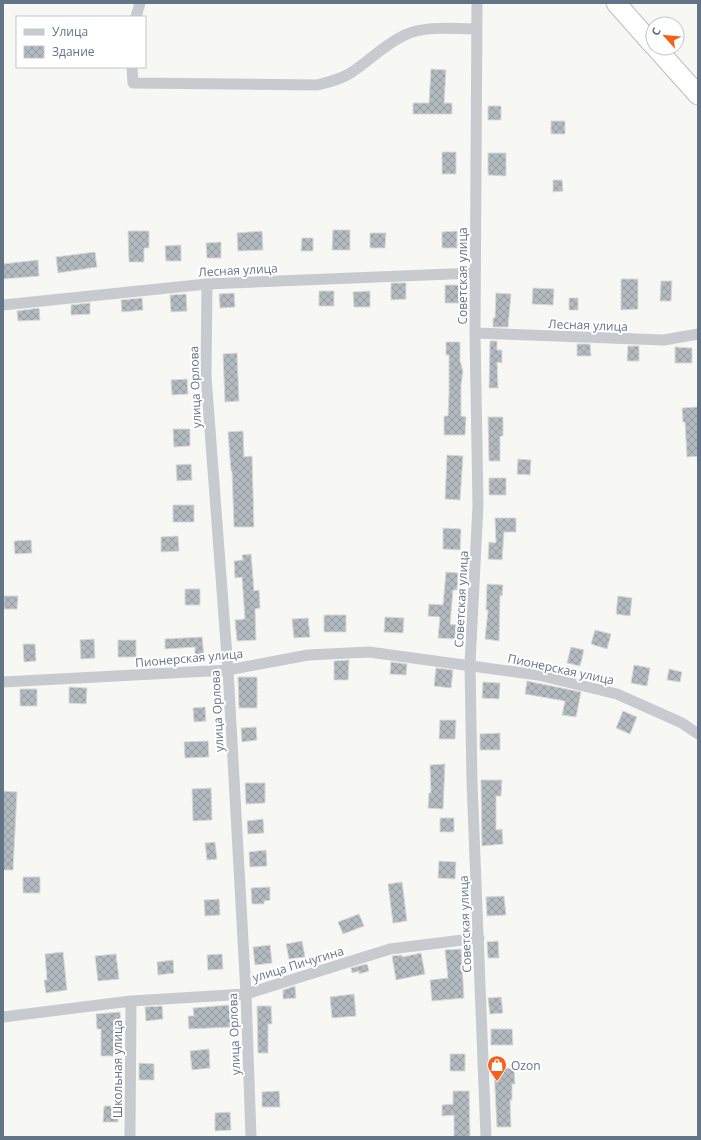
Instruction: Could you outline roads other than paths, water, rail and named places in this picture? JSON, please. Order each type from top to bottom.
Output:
[{"type":"highway","points":[[616,3],[645,36]]},
{"type":"highway","points":[[663,56],[698,95]]},
{"type":"street","points":[[136,16],[140,3]]},
{"type":"street","name":"Советская улица","points":[[476,3],[475,333],[478,505],[470,664],[472,782],[486,1137]]},
{"type":"street","points":[[132,68],[134,84],[318,85],[351,73],[382,48],[406,34],[424,29],[476,29]]},
{"type":"street","name":"Лесная улица","points":[[3,305],[207,284],[475,274]]},
{"type":"street","name":"улица Орлова","points":[[207,284],[206,376],[228,670],[246,994],[251,1137]]},
{"type":"street","name":"Лесная улица","points":[[475,333],[664,340],[698,334]]},
{"type":"street","name":"Пионерская улица","points":[[3,682],[228,670],[308,655],[369,652],[470,664],[538,675],[617,694],[682,723],[698,734]]},
{"type":"street","name":"улица Пичугина","points":[[3,1017],[131,1001],[246,994],[390,949],[479,938]]},
{"type":"street","name":"Школьная улица","points":[[130,1137],[131,1001]]},
{"type":"place","name":"Ozon","points":[[497,1082]]}]
